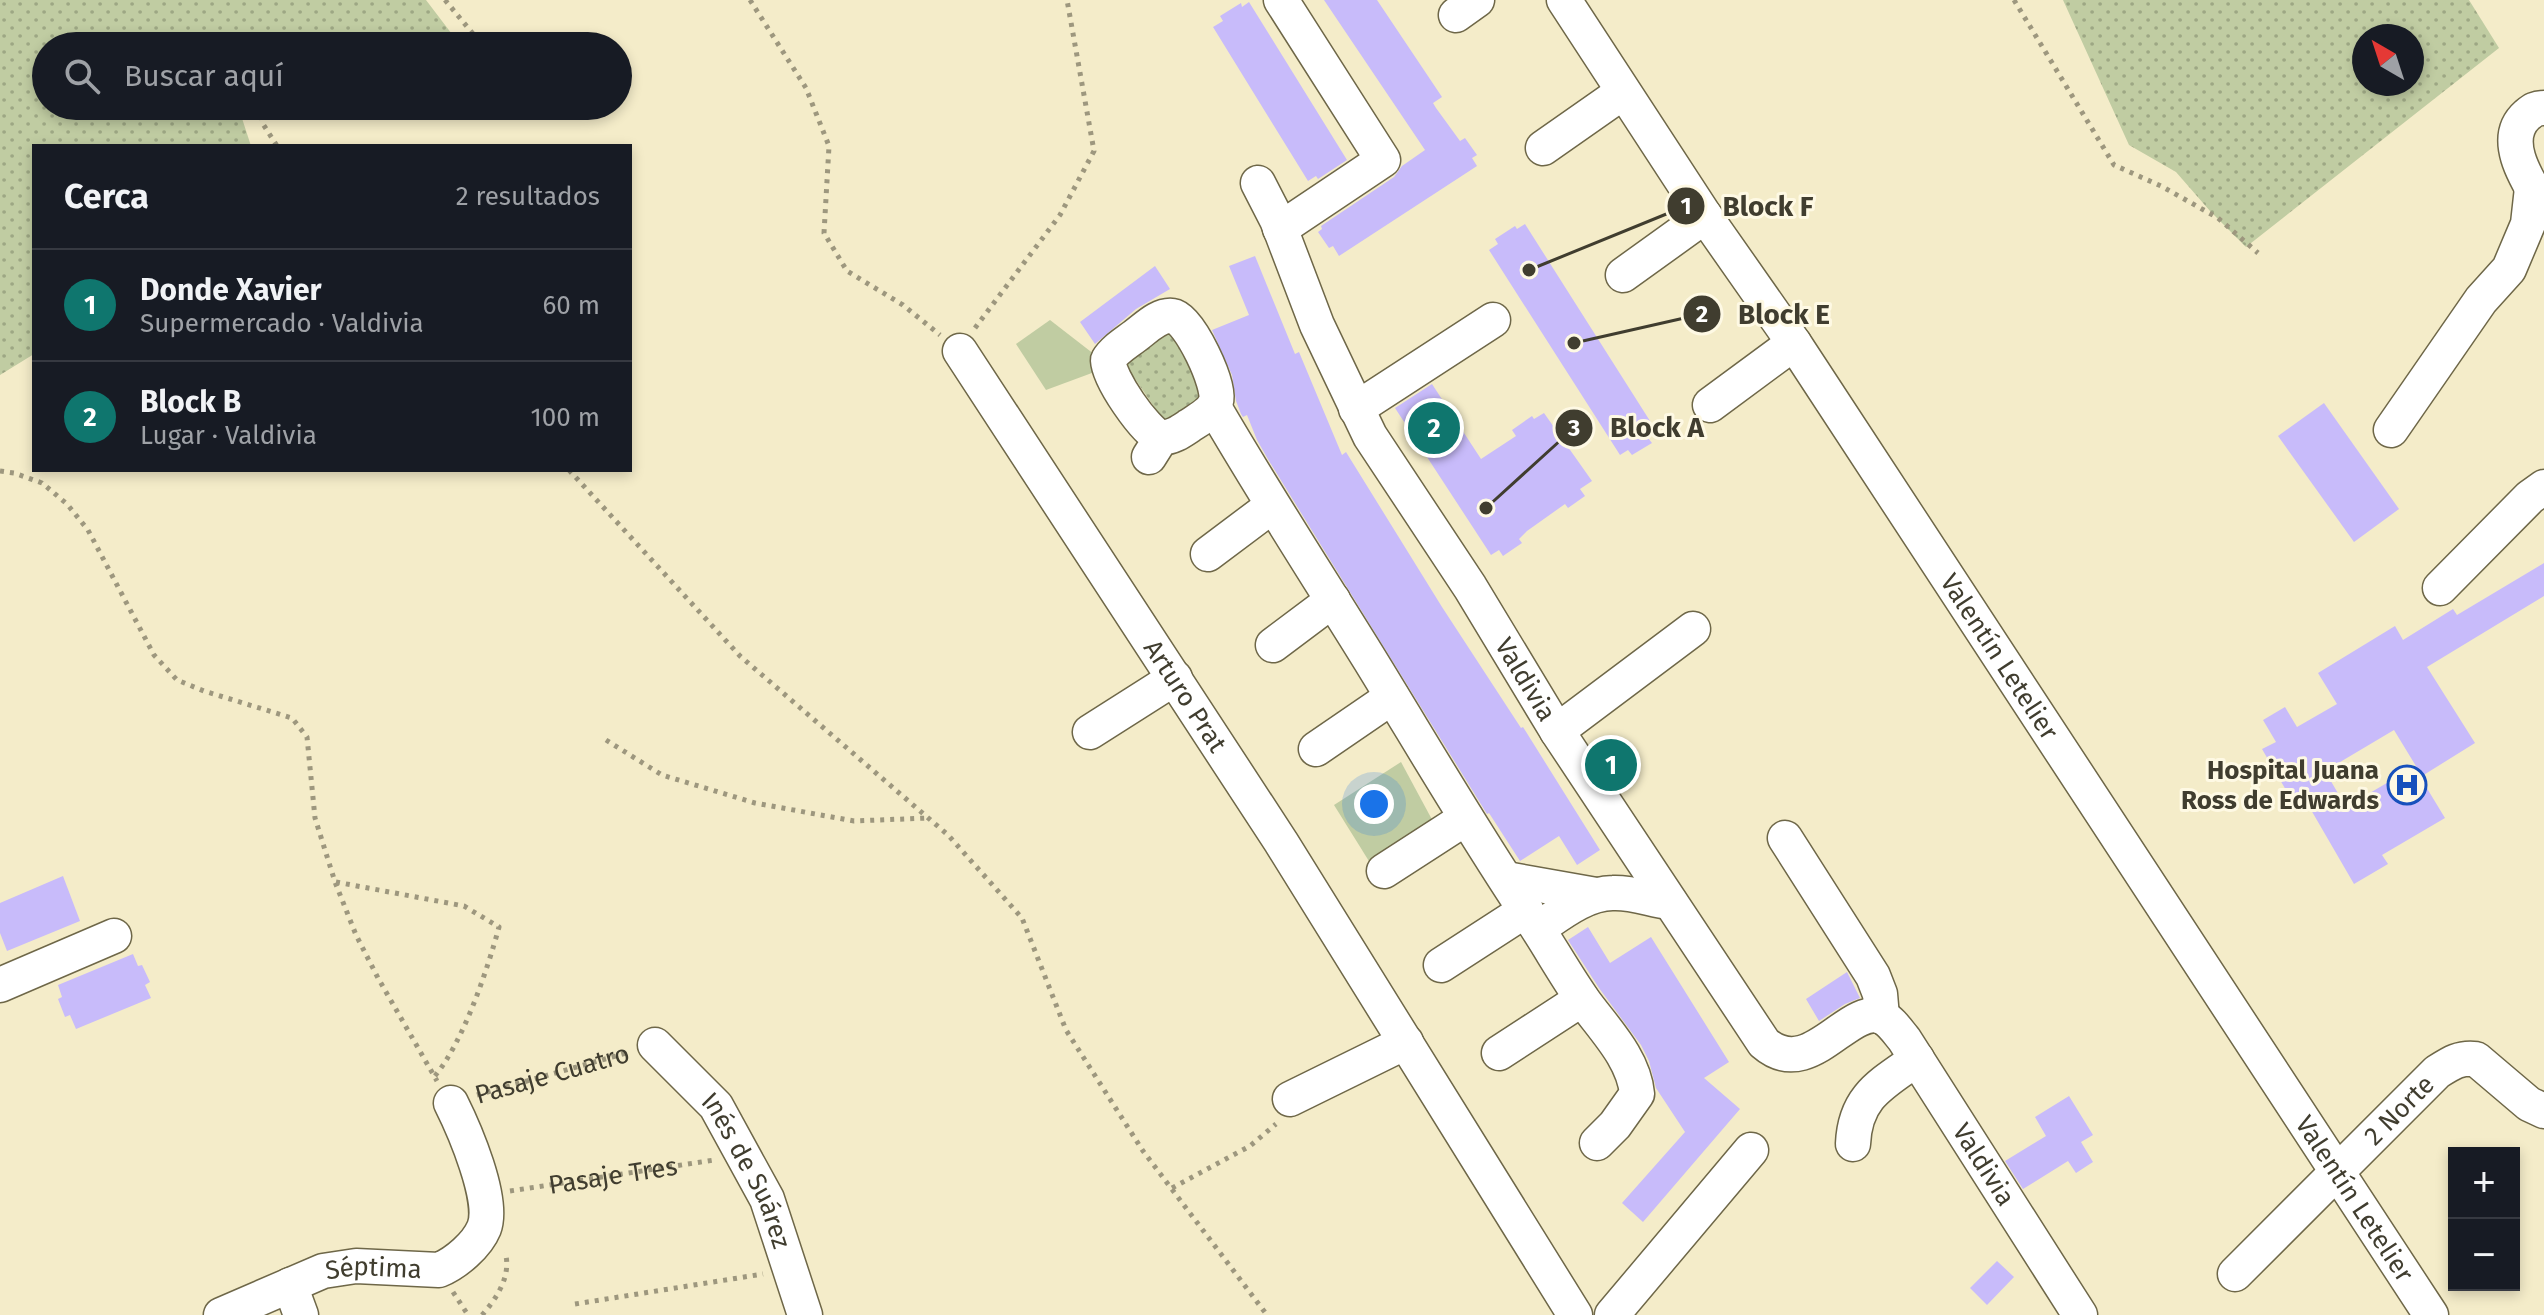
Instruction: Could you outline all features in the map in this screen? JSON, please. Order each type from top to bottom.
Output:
[{"type":"street","points":[[1280,229],[1383,160],[1281,0]]},
{"type":"street","name":"Valentín Letelier","points":[[1564,0],[1705,216],[1794,343],[2431,1315]]},
{"type":"street","points":[[1543,148],[1623,92]]},
{"type":"street","points":[[2391,430],[2481,300],[2509,269],[2538,198],[2518,158],[2515,135],[2519,122],[2535,108],[2544,108]]},
{"type":"street","name":"Valdivia","points":[[1258,183],[1280,229],[1317,325],[1370,436],[1470,587],[1557,731],[1764,1043],[1781,1054],[1801,1053],[1866,1017],[1882,1017],[1904,1039],[2080,1315]]},
{"type":"street","points":[[1623,275],[1705,216]]},
{"type":"street","points":[[1214,407],[1155,448],[1147,428],[1110,372],[1108,360],[1114,352],[1160,318],[1174,316],[1188,327],[1217,386],[1214,407],[1272,506],[1466,818],[1582,999],[1630,1067],[1637,1094],[1615,1125],[1597,1143]]},
{"type":"street","points":[[1356,409],[1493,320]]},
{"type":"street","points":[[1710,405],[1794,343]]},
{"type":"street","name":"Arturo Prat","points":[[960,351],[1175,678],[1575,1315]]},
{"type":"street","points":[[2440,588],[2530,497],[2544,487]]},
{"type":"street","points":[[1208,554],[1272,506]]},
{"type":"street","points":[[1273,645],[1333,600]]},
{"type":"street","points":[[1557,731],[1693,629]]},
{"type":"street","points":[[1090,732],[1175,678]]},
{"type":"street","points":[[1316,749],[1392,697]]},
{"type":"street","points":[[1384,871],[1466,818]]},
{"type":"street","points":[[1785,838],[1873,976],[1880,994],[1882,1017]]},
{"type":"street","points":[[1506,879],[1596,895]]},
{"type":"street","points":[[1441,965],[1532,919],[1568,909],[1596,895],[1615,892],[1670,902]]},
{"type":"street","points":[[0,985],[114,936]]},
{"type":"street","points":[[1499,1053],[1582,999]]},
{"type":"street","points":[[1290,1099],[1406,1042]]},
{"type":"street","name":"Inés de Suárez","points":[[655,1045],[716,1106],[767,1199],[805,1315]]},
{"type":"street","points":[[1853,1144],[1855,1120],[1866,1098],[1917,1059]]},
{"type":"street","name":"2 Norte","points":[[2235,1274],[2437,1072],[2454,1061],[2476,1059],[2529,1104],[2544,1111]]},
{"type":"street","points":[[442,1090],[469,1140],[484,1211]]},
{"type":"street","points":[[1612,1315],[1751,1150]]},
{"type":"street","name":"Séptima","points":[[221,1315],[296,1300],[323,1271],[356,1266],[439,1270],[451,1265],[467,1250],[484,1211]]},
{"type":"path","points":[[445,0],[471,32]]},
{"type":"path","points":[[750,0],[806,88],[829,146],[824,233],[847,271],[903,305],[960,351],[982,317],[1060,215],[1094,151],[1067,0]]},
{"type":"path","points":[[2014,0],[2114,165],[2161,186],[2218,218],[2258,253]]},
{"type":"path","points":[[262,120],[276,144]]},
{"type":"path","points":[[0,471],[42,483],[67,504],[88,530],[154,655],[177,680],[292,718],[307,737],[315,818],[335,882],[356,935],[442,1090]]},
{"type":"path","points":[[571,472],[740,656],[948,835],[1022,918],[1066,1030],[1143,1151],[1267,1315]]},
{"type":"path","points":[[606,740],[662,775],[755,803],[854,821],[929,818]]},
{"type":"path","points":[[335,882],[464,906],[499,927],[490,960],[449,1060],[442,1090]]},
{"type":"path","name":"Pasaje Cuatro","points":[[442,1090],[655,1045]]},
{"type":"path","points":[[1172,1188],[1250,1146],[1289,1112],[1290,1099]]},
{"type":"path","name":"Pasaje Tres","points":[[484,1211],[743,1156]]},
{"type":"path","points":[[482,1315],[504,1284],[507,1258],[484,1211]]},
{"type":"path","points":[[575,1304],[792,1269]]},
{"type":"green space","points":[[0,0],[426,0],[450,32],[32,32],[32,120],[243,120],[250,144],[32,144],[32,355],[0,375]]},
{"type":"green space","points":[[2063,0],[2469,0],[2499,48],[2246,247],[2176,172],[2129,145]]},
{"type":"green space","points":[[1050,320],[1099,358],[1100,370],[1046,390],[1016,344]]},
{"type":"green space","points":[[1174,324],[1208,396],[1167,426],[1121,358]]},
{"type":"green space","points":[[1401,762],[1436,827],[1372,866],[1334,805]]},
{"type":"building","points":[[1324,0],[1377,0],[1442,97],[1433,103],[1436,108],[1460,141],[1465,138],[1477,155],[1472,158],[1477,166],[1339,256],[1318,232],[1321,226],[1394,177],[1402,166],[1425,150]]},
{"type":"building","points":[[1249,2],[1347,160],[1318,179],[1316,176],[1308,181],[1213,27],[1223,21],[1220,16],[1241,3],[1242,7]]},
{"type":"building","points":[[1525,224],[1657,432],[1648,438],[1652,443],[1632,455],[1628,450],[1620,455],[1489,250],[1498,244],[1495,239],[1515,226],[1517,229]]},
{"type":"building","points":[[1255,256],[1295,354],[1299,352],[1342,455],[1346,452],[1442,607],[1523,727],[1600,850],[1577,865],[1559,836],[1520,861],[1487,814],[1269,461],[1247,415],[1243,417],[1241,414],[1232,375],[1212,330],[1249,315],[1229,266]]},
{"type":"building","points":[[1155,266],[1170,289],[1136,309],[1095,344],[1080,322]]},
{"type":"building","points":[[1432,384],[1481,459],[1516,436],[1512,430],[1532,416],[1534,419],[1544,413],[1592,481],[1580,489],[1585,496],[1568,508],[1565,504],[1527,531],[1519,539],[1522,543],[1503,556],[1499,550],[1491,555],[1395,408]]},
{"type":"building","points":[[2324,403],[2399,509],[2354,542],[2278,436]]},
{"type":"building","points":[[2544,563],[2544,596],[2427,667],[2475,743],[2422,776],[2394,730],[2325,771],[2346,807],[2414,767],[2445,818],[2382,855],[2388,864],[2354,884],[2307,803],[2297,809],[2262,749],[2276,742],[2263,720],[2285,707],[2297,727],[2337,704],[2318,673],[2395,626],[2403,640],[2453,609],[2457,615]]},
{"type":"building","points":[[63,876],[80,921],[7,951],[0,933],[0,903]]},
{"type":"building","points":[[1588,927],[1610,963],[1651,937],[1729,1062],[1704,1078],[1740,1109],[1643,1222],[1622,1203],[1685,1132],[1656,1088],[1641,1045],[1568,940]]},
{"type":"building","points":[[133,954],[150,982],[145,985],[151,998],[76,1029],[70,1015],[65,1017],[58,999],[62,997],[58,985]]},
{"type":"building","points":[[1847,972],[1860,998],[1819,1021],[1806,999]]},
{"type":"building","points":[[2069,1096],[2093,1135],[2081,1142],[2093,1162],[2076,1173],[2068,1161],[2023,1189],[2005,1161],[2046,1136],[2035,1117]]},
{"type":"building","points":[[1997,1261],[2014,1277],[1987,1305],[1970,1288]]},
{"type":"place","name":"Block F","points":[[1529,270]]},
{"type":"place","name":"Block E","points":[[1574,343]]},
{"type":"place","name":"Block B","points":[[1434,428]]},
{"type":"place","name":"Block A","points":[[1486,508]]},
{"type":"place","name":"Donde Xavier","points":[[1611,765]]},
{"type":"place","name":"Hospital Juana Ross de Edwards","points":[[2407,785]]}]
